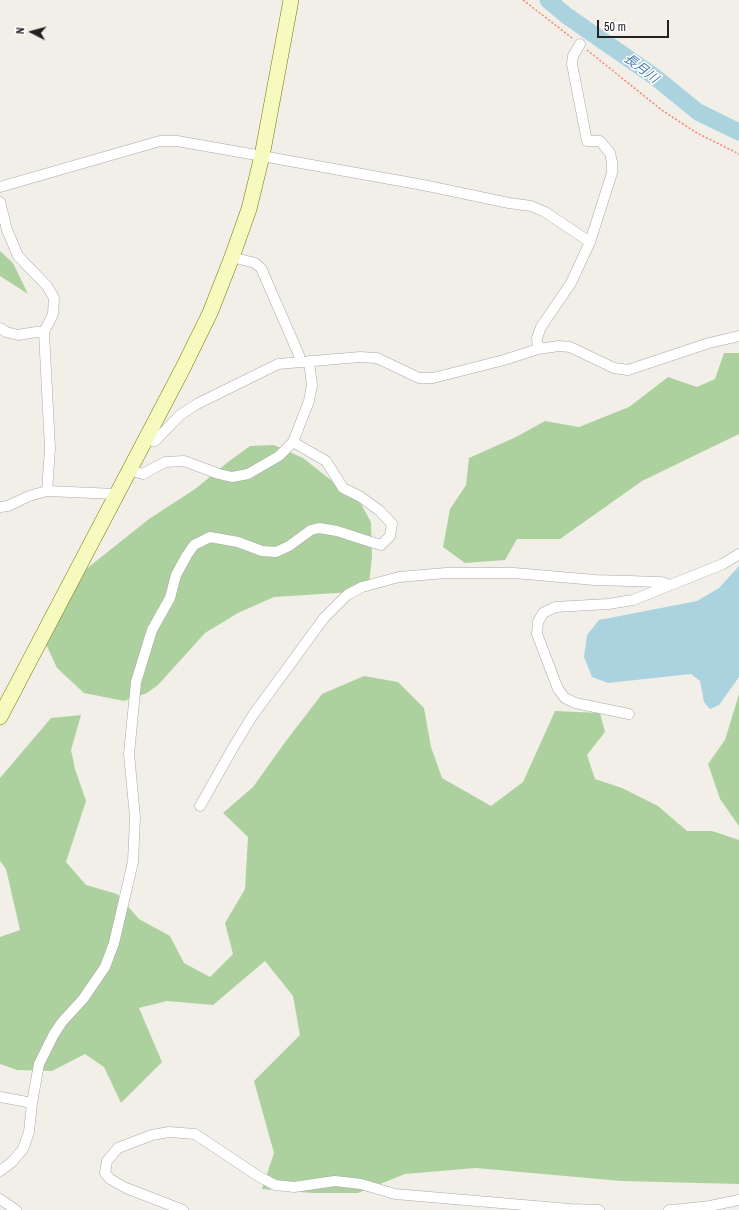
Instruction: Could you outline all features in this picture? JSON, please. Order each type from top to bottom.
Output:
[{"type":"street","points":[[0,717],[183,368],[210,313],[249,209],[262,156],[291,0]]},
{"type":"street","points":[[538,349],[537,338],[541,327],[571,283],[590,242],[612,173],[610,153],[600,141],[587,141],[572,64],[573,56],[580,44]]},
{"type":"street","points":[[0,187],[160,141],[178,142],[423,185],[509,203],[531,206],[545,212],[590,242]]},
{"type":"street","points":[[0,202],[6,230],[18,256],[47,286],[54,298],[52,314],[44,332],[50,448],[47,491]]},
{"type":"street","points":[[129,470],[142,474],[165,462],[184,461],[219,474],[232,477],[240,476],[248,474],[279,456],[293,442],[309,401],[312,385],[304,361],[299,355],[261,268],[255,263],[232,257]]},
{"type":"street","points":[[0,328],[6,332],[18,336],[36,332],[44,332]]},
{"type":"street","points":[[144,440],[155,441],[180,414],[278,364],[360,357],[377,358],[418,378],[433,378],[504,360],[538,349],[560,346],[570,347],[614,368],[628,370],[709,343],[739,336]]},
{"type":"street","points":[[0,1171],[12,1162],[23,1149],[29,1132],[32,1103],[39,1064],[54,1034],[62,1022],[83,999],[105,967],[114,942],[133,862],[135,817],[129,754],[136,682],[152,630],[170,598],[176,575],[187,555],[194,545],[210,537],[238,542],[262,551],[276,552],[289,546],[311,530],[320,528],[337,531],[381,545],[390,536],[392,524],[380,511],[361,497],[343,488],[326,461],[293,442]]},
{"type":"street","points":[[0,507],[8,506],[29,496],[47,491],[116,494]]},
{"type":"street","points":[[629,714],[575,703],[565,698],[558,689],[537,634],[538,622],[543,613],[555,607],[608,604],[633,600],[723,564],[739,554]]},
{"type":"street","points":[[200,806],[234,746],[324,618],[347,595],[362,587],[399,577],[446,573],[514,573],[595,580],[661,582],[670,585]]},
{"type":"street","points":[[0,1097],[32,1103]]},
{"type":"street","points":[[183,1210],[126,1188],[110,1179],[105,1173],[107,1161],[118,1148],[152,1135],[169,1132],[195,1134],[258,1176],[275,1185],[294,1187],[335,1181],[361,1184],[395,1194],[570,1209],[599,1210]]},
{"type":"street","points":[[0,1199],[16,1210]]},
{"type":"street","points":[[669,1210],[710,1206],[739,1200]]},
{"type":"path","points":[[523,0],[663,111],[697,133],[739,154]]},
{"type":"green space","points":[[0,251],[13,263],[28,294],[0,276]]},
{"type":"green space","points":[[724,353],[739,353],[739,434],[642,481],[560,539],[517,539],[505,560],[465,563],[443,547],[450,509],[466,485],[469,458],[516,437],[545,421],[579,427],[629,407],[668,377],[697,387],[715,379]]},
{"type":"green space","points":[[274,445],[303,458],[361,504],[371,522],[372,557],[369,584],[353,592],[274,597],[238,613],[205,633],[158,685],[147,693],[124,701],[84,693],[57,668],[44,640],[61,589],[149,519],[195,489],[250,446]]},
{"type":"green space","points":[[364,676],[398,682],[424,708],[431,747],[442,778],[491,806],[523,782],[555,711],[600,713],[605,732],[587,755],[595,779],[622,788],[658,806],[687,831],[712,831],[739,840],[739,1184],[621,1181],[476,1168],[405,1174],[358,1193],[312,1193],[262,1189],[274,1153],[254,1081],[300,1035],[293,996],[265,961],[213,1005],[167,1001],[139,1008],[162,1062],[121,1103],[104,1067],[85,1054],[52,1071],[17,1070],[0,1064],[0,937],[20,930],[6,869],[0,861],[0,778],[51,718],[81,715],[71,750],[75,769],[86,801],[66,862],[86,885],[117,894],[139,919],[170,936],[184,963],[210,977],[233,954],[225,923],[245,889],[248,837],[223,813],[253,787],[322,694]]},
{"type":"green space","points":[[739,694],[739,826],[720,799],[708,764],[725,740]]},
{"type":"water","points":[[739,566],[739,677],[719,705],[710,709],[704,702],[700,681],[691,674],[608,683],[592,677],[584,657],[587,635],[599,620],[697,601],[719,588]]},
{"type":"waterway","name":"長月川","points":[[548,0],[567,16],[655,77],[698,112],[739,132]]}]
